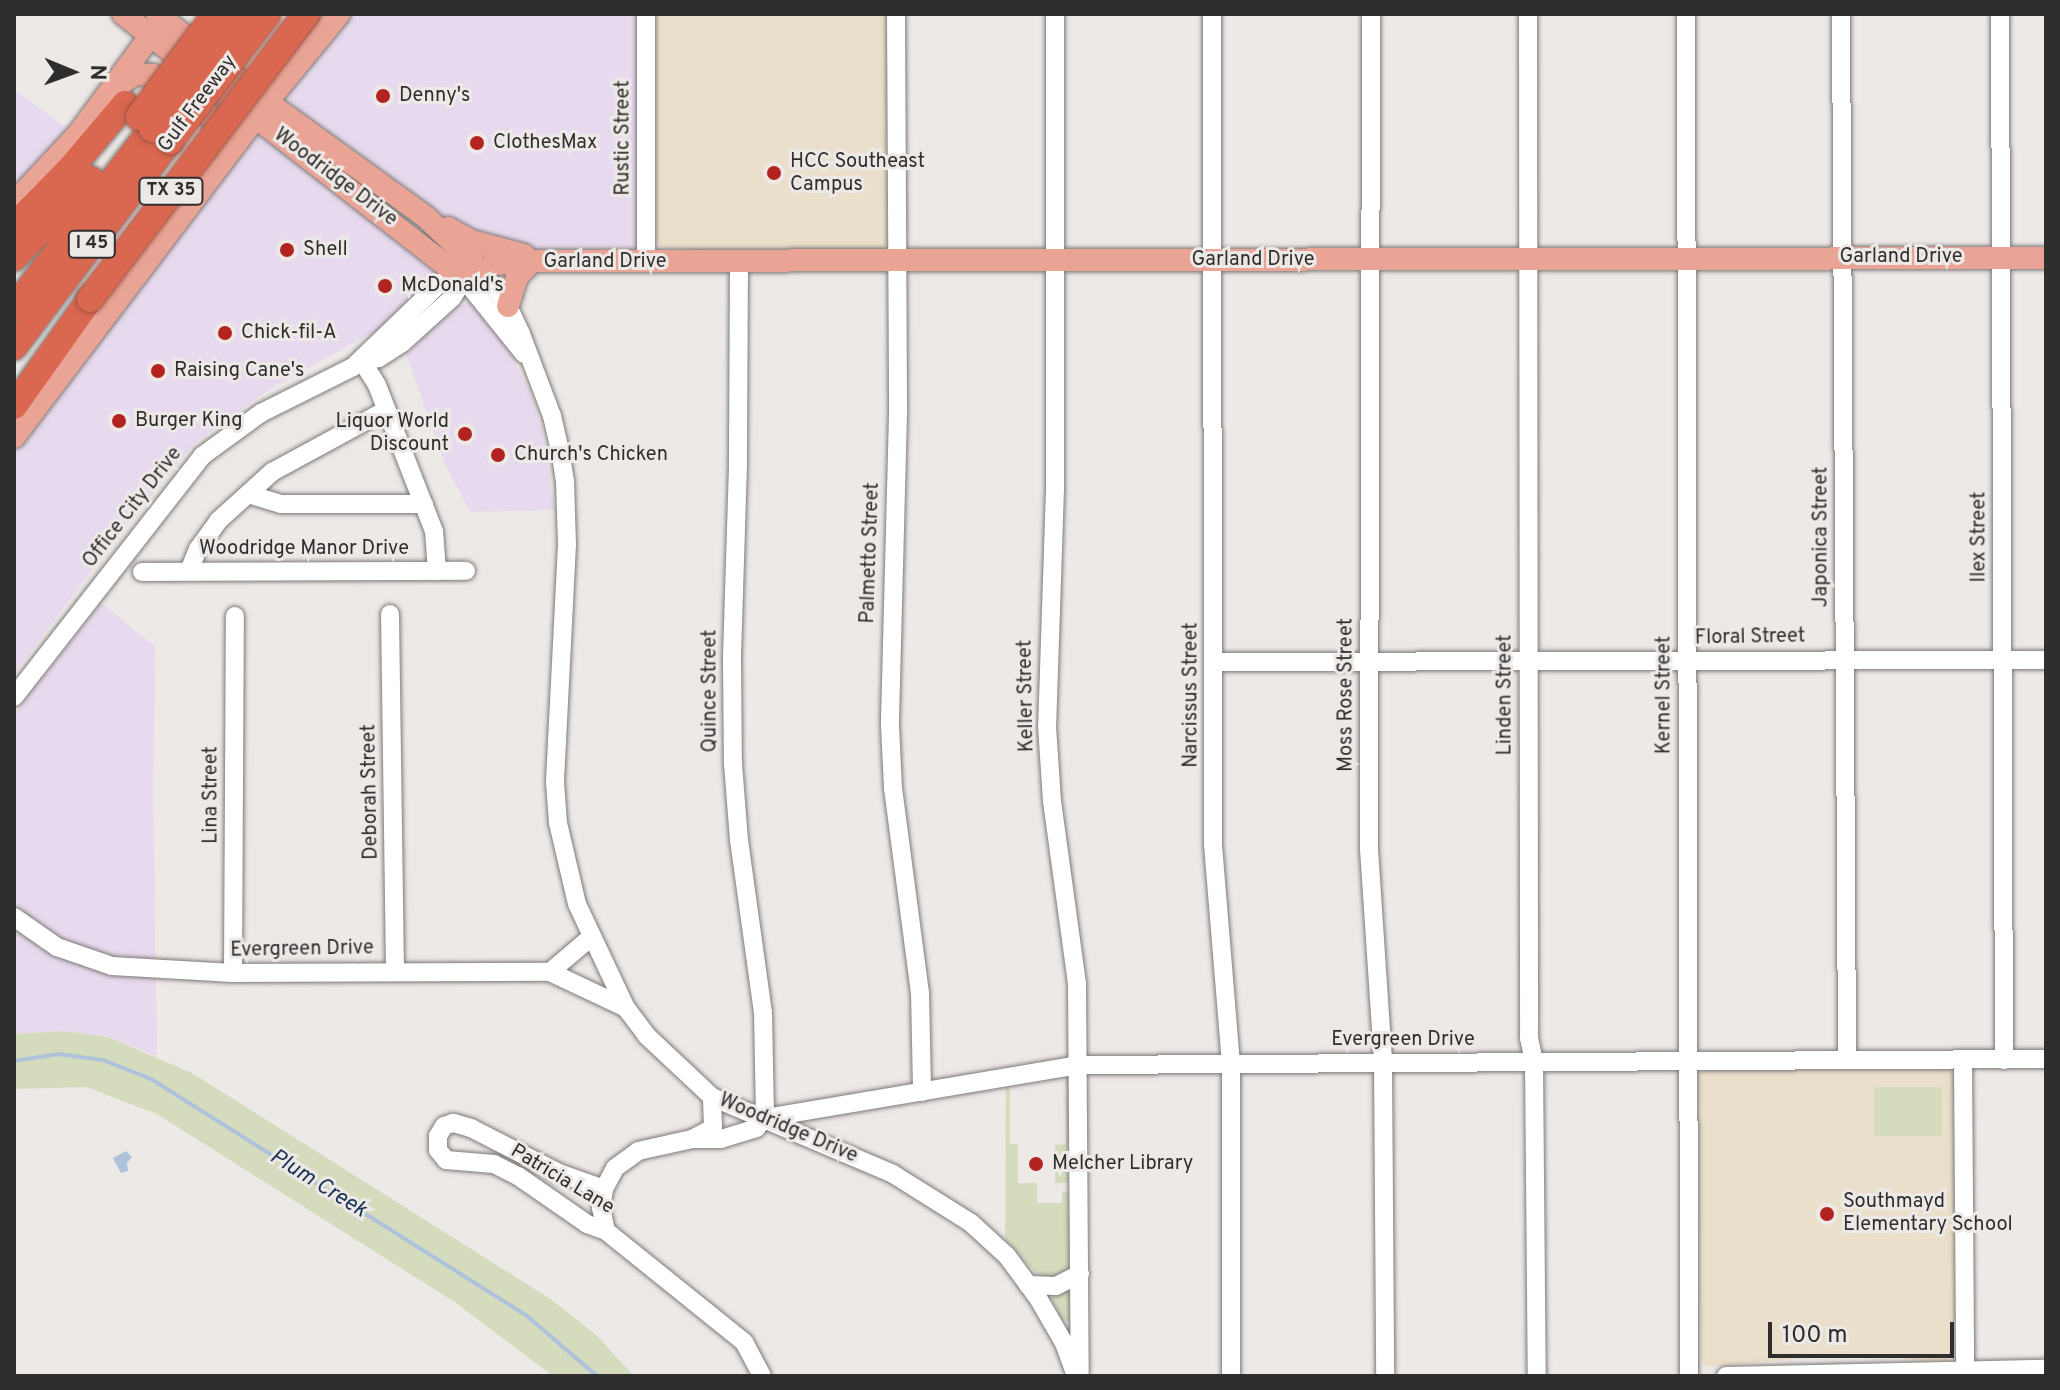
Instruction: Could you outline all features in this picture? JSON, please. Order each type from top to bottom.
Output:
[{"type":"highway","name":"Gulf Freeway","points":[[14,282],[216,14]]},
{"type":"highway","name":"Gulf Freeway","points":[[14,308],[139,117],[240,14]]},
{"type":"highway","name":"Gulf Freeway","points":[[14,347],[139,117],[267,14]]},
{"type":"highway","name":"TX 35","points":[[14,406],[313,25]]},
{"type":"highway","points":[[14,226],[71,168],[139,117]]},
{"type":"highway","points":[[14,258],[91,179]]},
{"type":"main road","name":"Woodridge Drive","points":[[123,14],[159,20],[262,110],[472,274]]},
{"type":"main road","points":[[197,14],[198,19],[266,66],[286,63],[311,39],[313,25]]},
{"type":"main road","points":[[14,437],[262,110],[313,25],[339,14]]},
{"type":"main road","points":[[139,117],[159,20]]},
{"type":"main road","points":[[139,117],[135,74],[153,75],[214,119],[216,141],[208,164],[186,197],[181,216]]},
{"type":"main road","name":"Woodridge Drive","points":[[262,110],[426,217],[472,274]]},
{"type":"main road","points":[[14,203],[79,133],[139,117]]},
{"type":"main road","points":[[426,217],[471,241],[538,261]]},
{"type":"main road","name":"Garland Drive","points":[[472,274],[538,261],[1686,260],[1843,256],[2046,258]]},
{"type":"main road","points":[[508,306],[517,277],[538,261]]},
{"type":"street","name":"Rustic Street","points":[[646,14],[646,262]]},
{"type":"street","name":"Palmetto Street","points":[[896,14],[897,429],[890,725],[893,788],[920,993],[922,1092]]},
{"type":"street","name":"Keller Street","points":[[1055,14],[1055,489],[1047,726],[1052,801],[1077,983],[1080,1065],[1078,1376]]},
{"type":"street","name":"Narcissus Street","points":[[1212,14],[1213,845],[1231,1062],[1231,1376]]},
{"type":"street","name":"Moss Rose Street","points":[[1371,14],[1369,849],[1383,1062],[1385,1376]]},
{"type":"street","name":"Linden Street","points":[[1528,14],[1529,1038],[1534,1062],[1537,1376]]},
{"type":"street","name":"Kernel Street","points":[[1686,14],[1689,1376]]},
{"type":"street","name":"Japonica Street","points":[[1841,14],[1847,1060]]},
{"type":"street","name":"Ilex Street","points":[[2000,14],[2004,1060]]},
{"type":"street","name":"Quince Street","points":[[739,262],[733,764],[739,840],[763,1012],[765,1118]]},
{"type":"street","name":"Woodridge Drive","points":[[472,274],[508,306],[552,416],[565,481],[567,544],[555,782],[566,868],[590,938],[626,1008],[646,1035],[712,1097],[765,1118],[832,1151],[893,1174],[932,1195],[998,1248],[1028,1285],[1064,1343],[1078,1376]]},
{"type":"street","name":"Woodridge Drive","points":[[472,274],[529,359]]},
{"type":"street","name":"Office City Drive","points":[[14,697],[202,456],[261,413],[362,361],[372,345],[440,283],[472,274]]},
{"type":"street","points":[[362,361],[377,385],[434,531],[437,571]]},
{"type":"street","points":[[189,571],[198,549],[218,521],[272,472],[386,410]]},
{"type":"street","points":[[248,494],[281,504],[424,504]]},
{"type":"street","name":"Woodridge Manor Drive","points":[[142,572],[466,571]]},
{"type":"street","name":"Deborah Street","points":[[390,614],[395,970]]},
{"type":"street","name":"Lina Street","points":[[233,973],[235,616]]},
{"type":"street","name":"Floral Street","points":[[1214,662],[2046,660]]},
{"type":"street","name":"Evergreen Drive","points":[[14,917],[57,947],[112,966],[233,973],[395,970],[550,972]]},
{"type":"street","points":[[590,938],[550,972],[626,1008]]},
{"type":"street","name":"Evergreen Drive","points":[[765,1118],[1080,1065],[2046,1059]]},
{"type":"street","points":[[1963,1060],[1965,1372]]},
{"type":"street","points":[[692,1139],[713,1128],[712,1097]]},
{"type":"street","points":[[606,1231],[601,1208],[604,1189],[615,1168],[638,1151],[692,1139],[721,1139],[756,1128],[765,1118]]},
{"type":"street","name":"Patricia Lane","points":[[604,1189],[559,1173],[471,1128],[453,1123],[444,1126],[438,1136],[438,1150],[446,1160],[494,1164],[518,1176],[587,1224],[606,1231],[744,1342],[762,1376]]},
{"type":"street","points":[[1028,1285],[1056,1286],[1080,1274]]},
{"type":"street","points":[[1726,1376],[1993,1373],[2046,1369]]},
{"type":"shaded area","points":[[347,14],[639,14],[637,248],[521,250],[453,227],[321,130],[292,106],[287,94]]},
{"type":"shaded area","name":"HCC Southeast Campus","points":[[655,14],[892,14],[889,241],[885,246],[880,249],[696,250],[661,247],[655,236]]},
{"type":"shaded area","points":[[14,89],[68,129],[14,192]]},
{"type":"shaded area","points":[[254,137],[266,137],[434,266],[434,277],[386,325],[267,391],[195,443],[123,529],[14,674],[14,453]]},
{"type":"shaded area","points":[[470,302],[476,304],[509,351],[530,393],[543,433],[554,510],[470,512],[444,462],[406,354],[459,306]]},
{"type":"shaded area","points":[[101,603],[155,646],[153,793],[157,1056],[108,1037],[63,1031],[14,1034],[14,715]]},
{"type":"shaded area","name":"Southmayd Elementary School","points":[[1954,1070],[1955,1353],[1943,1363],[1829,1356],[1708,1367],[1701,1361],[1698,1075],[1703,1071]]},
{"type":"green space","points":[[63,1031],[108,1037],[192,1073],[552,1300],[596,1335],[634,1376],[553,1376],[456,1303],[157,1114],[86,1087],[14,1089],[14,1034]]},
{"type":"green space","points":[[1066,1079],[1073,1080],[1074,1183],[1055,1183],[1055,1145],[1066,1144]]},
{"type":"green space","points":[[1874,1087],[1942,1087],[1942,1136],[1874,1136]]},
{"type":"green space","points":[[1006,1088],[1010,1089],[1010,1144],[1018,1144],[1018,1183],[1037,1183],[1037,1203],[1062,1203],[1062,1192],[1074,1193],[1072,1271],[1063,1278],[1041,1279],[1005,1238]]},
{"type":"green space","points":[[1066,1289],[1072,1294],[1072,1316],[1068,1321],[1062,1320],[1052,1300],[1054,1292]]},
{"type":"water","points":[[126,1151],[132,1157],[127,1163],[128,1171],[121,1173],[113,1158]]},
{"type":"waterway","name":"Plum Creek","points":[[14,1061],[58,1054],[103,1060],[151,1079],[527,1316],[597,1376]]},
{"type":"place","name":"Denny's","points":[[383,96]]},
{"type":"place","name":"ClothesMax","points":[[477,143]]},
{"type":"place","name":"HCC Southeast Campus","points":[[774,173]]},
{"type":"place","name":"Shell","points":[[287,250]]},
{"type":"place","name":"McDonald's","points":[[385,286]]},
{"type":"place","name":"Chick-fil-A","points":[[225,333]]},
{"type":"place","name":"Raising Cane's","points":[[158,371]]},
{"type":"place","name":"Burger King","points":[[119,421]]},
{"type":"place","name":"Liquor World Discount","points":[[465,434]]},
{"type":"place","name":"Church's Chicken","points":[[498,455]]},
{"type":"place","name":"Melcher Library","points":[[1036,1164]]},
{"type":"place","name":"Southmayd Elementary School","points":[[1827,1214]]}]
